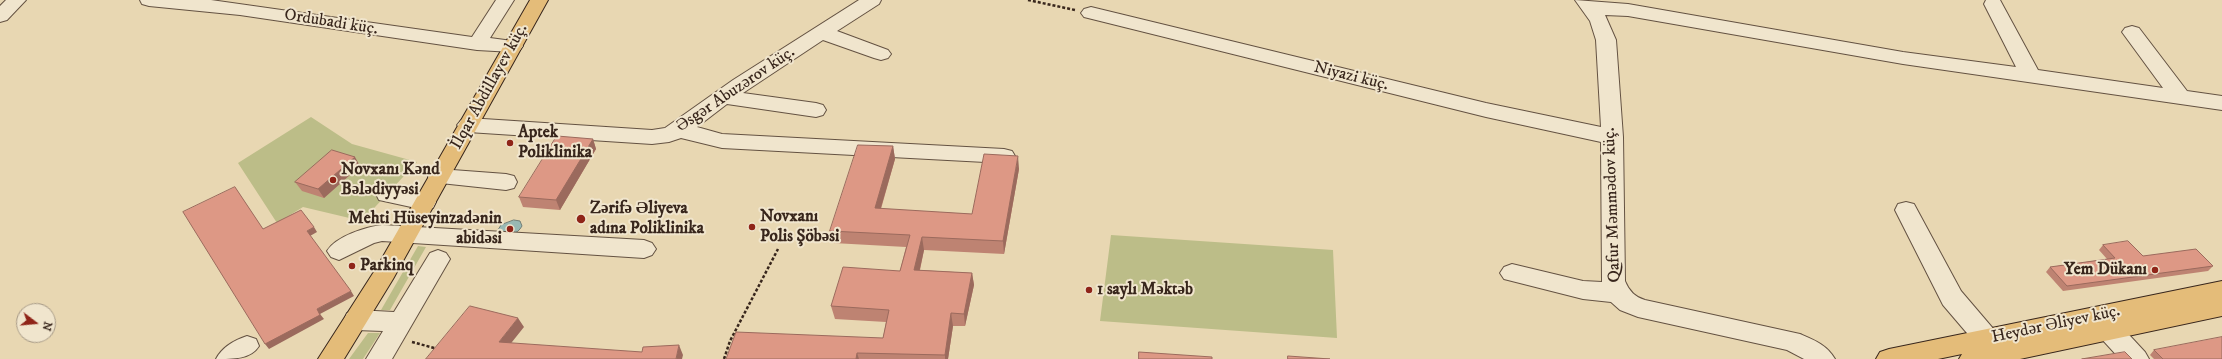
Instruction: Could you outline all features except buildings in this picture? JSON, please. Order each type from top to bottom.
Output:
[{"type":"main road","name":"İlqar Abdillayev küç.","points":[[356,320],[407,234],[539,0]]},
{"type":"main road","name":"Heydər Əliyev küç.","points":[[1972,359],[2222,290]]},
{"type":"main road","name":"Heydər Əliyev küç.","points":[[1889,359],[1987,339],[2222,307]]},
{"type":"main road","points":[[319,359],[356,320]]},
{"type":"main road","points":[[326,359],[356,320]]},
{"type":"main road","points":[[331,359],[356,320]]},
{"type":"street","points":[[0,16],[17,0]]},
{"type":"street","name":"Ordubadi küç.","points":[[149,0],[233,4],[477,44],[513,46]]},
{"type":"street","points":[[477,44],[504,0]]},
{"type":"street","name":"Əsgər Abuzərov küç.","points":[[468,125],[652,137],[669,135],[679,130],[723,97],[872,0]]},
{"type":"street","points":[[1586,4],[1903,58],[2222,103]]},
{"type":"street","name":"Qafur Məmmədov küç.","points":[[1586,4],[1599,20],[1606,40],[1612,137],[1613,281],[1617,293],[1633,306],[1791,341],[1808,348],[1822,359]]},
{"type":"street","points":[[1993,4],[2030,75]]},
{"type":"street","name":"Niyazi küç.","points":[[1091,13],[1486,110],[1612,137]]},
{"type":"street","points":[[2132,32],[2180,97]]},
{"type":"street","points":[[822,33],[881,54]]},
{"type":"street","points":[[723,97],[816,110]]},
{"type":"street","points":[[679,130],[722,141],[1004,156]]},
{"type":"street","points":[[439,178],[506,182]]},
{"type":"street","points":[[387,194],[425,202]]},
{"type":"street","points":[[1906,210],[1952,298],[1987,339]]},
{"type":"street","points":[[339,251],[369,235],[382,233],[644,249]]},
{"type":"street","points":[[379,359],[438,259]]},
{"type":"street","points":[[1512,273],[1582,290],[1617,293]]},
{"type":"street","points":[[356,320],[397,330]]},
{"type":"street","points":[[2103,323],[2136,359]]},
{"type":"path","points":[[1028,0],[1091,13]]},
{"type":"path","points":[[341,183],[387,194]]},
{"type":"path","points":[[724,359],[730,341],[778,250]]},
{"type":"path","points":[[397,330],[440,349]]},
{"type":"green space","points":[[311,117],[352,144],[417,162],[362,221],[303,207],[277,223],[238,163]]},
{"type":"green space","points":[[1111,235],[1333,250],[1337,338],[1100,321]]},
{"type":"green space","points":[[418,246],[426,247],[390,310],[381,310]]},
{"type":"green space","points":[[368,333],[380,333],[363,359],[349,359]]},
{"type":"water","points":[[514,220],[520,221],[522,226],[518,231],[510,234],[500,234],[498,230],[501,225]]},
{"type":"place","name":"Aptek Poliklinika","points":[[510,143]]},
{"type":"place","name":"Novxanı Kənd Bələdiyyəsi","points":[[333,180]]},
{"type":"place","name":"Zərifə Əliyeva adına Poliklinika","points":[[581,219]]},
{"type":"place","name":"Novxanı Polis Şöbəsi","points":[[752,227]]},
{"type":"place","name":"Mehti Hüseyinzadənin abidəsi","points":[[510,229]]},
{"type":"place","name":"Parkinq","points":[[352,266]]},
{"type":"place","name":"Yem Dükanı","points":[[2155,270]]},
{"type":"place","name":"1 saylı Məktəb","points":[[1089,290]]}]
